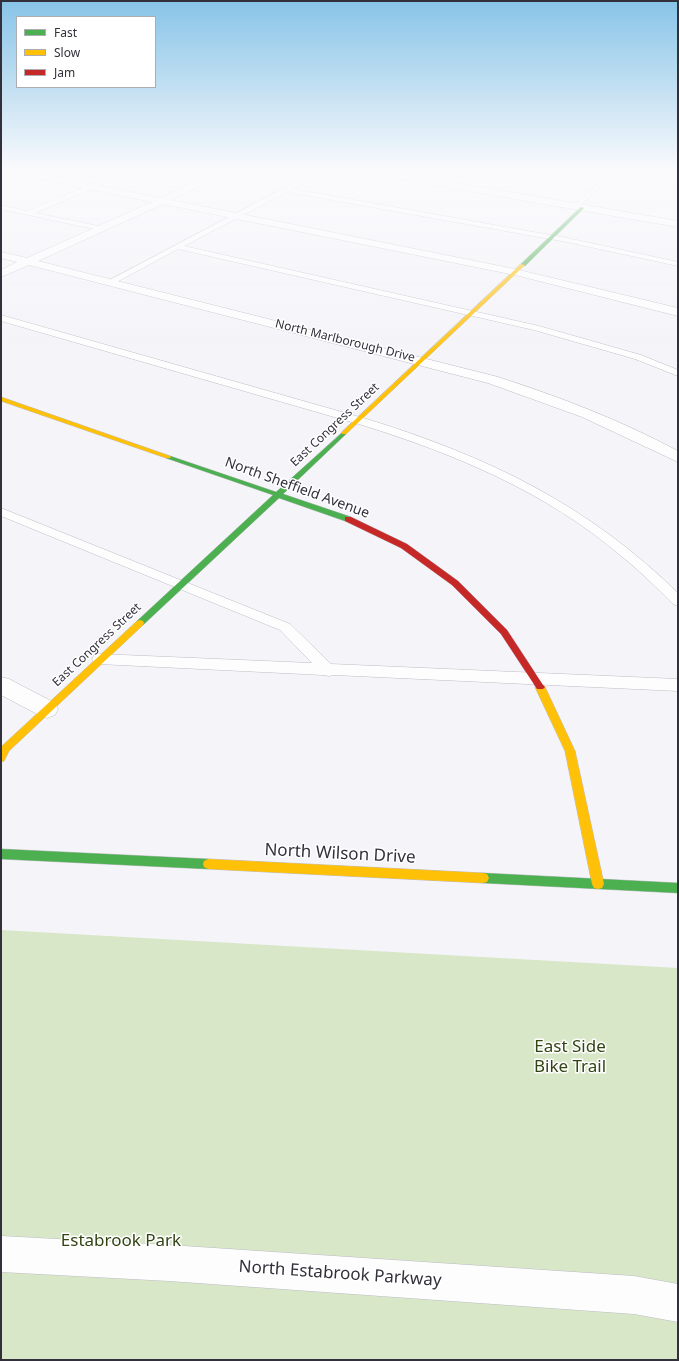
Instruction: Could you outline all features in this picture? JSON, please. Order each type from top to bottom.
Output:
[{"type":"street","points":[[1,274],[88,235]]},
{"type":"street","points":[[329,235],[581,286],[678,312]]},
{"type":"street","name":"East Congress Street","points":[[1,758],[6,749],[46,709],[422,361],[553,235]]},
{"type":"street","name":"North Marlborough Drive","points":[[1,255],[422,361],[525,390],[630,433],[678,457]]},
{"type":"street","name":"North Sheffield Avenue","points":[[1,399],[358,523],[404,546],[448,578],[504,632],[536,679],[570,751],[598,884]]},
{"type":"street","points":[[1,685],[46,709]]},
{"type":"street","name":"North Wilson Drive","points":[[1,854],[678,888]]},
{"type":"street","name":"North Estabrook Parkway","points":[[1,1254],[169,1262],[634,1295],[678,1303]]},
{"type":"lane","points":[[110,282],[202,235]]},
{"type":"lane","points":[[537,235],[678,264]]},
{"type":"lane","points":[[179,247],[472,313],[638,357],[678,373]]},
{"type":"lane","points":[[1,318],[358,420],[431,444],[475,462],[519,482],[560,505],[611,541],[678,601]]},
{"type":"lane","points":[[1,512],[285,627],[329,670]]},
{"type":"lane","points":[[99,660],[678,685]]},
{"type":"green space","points":[[1,930],[678,968],[678,1360],[1,1360]]},
{"type":"traffic: fast","points":[[523,265],[555,235]]},
{"type":"traffic: fast","points":[[140,623],[344,433]]},
{"type":"traffic: fast","points":[[168,457],[348,519]]},
{"type":"traffic: fast","points":[[1,854],[208,864]]},
{"type":"traffic: fast","points":[[483,878],[678,888]]},
{"type":"traffic: slow","points":[[344,433],[523,265]]},
{"type":"traffic: slow","points":[[1,399],[168,457]]},
{"type":"traffic: slow","points":[[1,758],[5,749],[140,623]]},
{"type":"traffic: slow","points":[[540,687],[570,751],[598,884]]},
{"type":"traffic: slow","points":[[208,864],[483,878]]},
{"type":"traffic: jam","points":[[348,519],[404,546],[455,583],[504,632],[540,687]]},
{"type":"park label","name":"East Side Bike Trail","points":[[570,1057]]},
{"type":"park label","name":"Estabrook Park","points":[[121,1241]]}]
